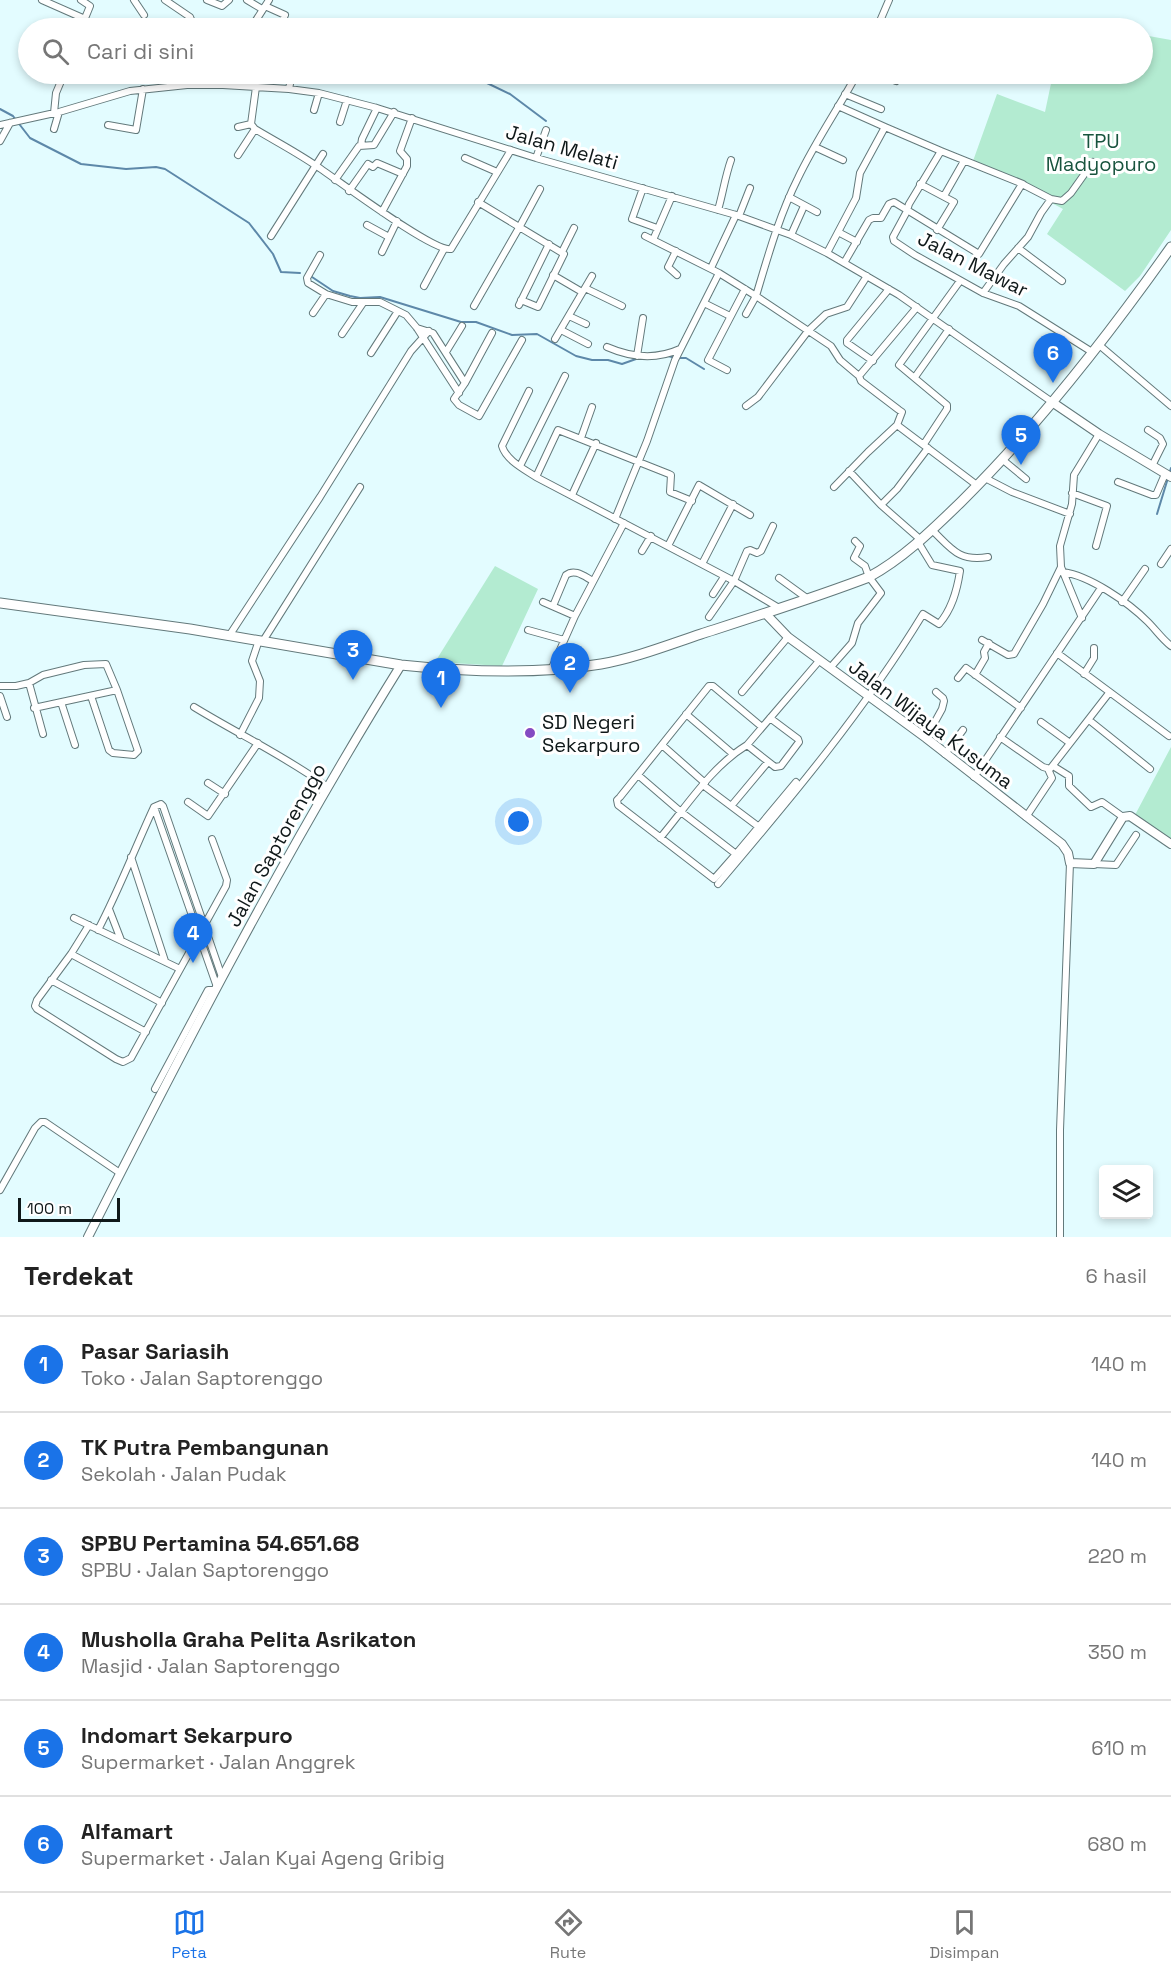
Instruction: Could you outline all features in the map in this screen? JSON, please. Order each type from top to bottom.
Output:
[{"type":"main road","points":[[0,603],[229,636],[401,665],[462,671],[550,670],[621,659],[766,614],[869,577],[891,563],[932,530],[1002,460],[1095,348],[1171,247]]},
{"type":"street","points":[[42,0],[83,18]]},
{"type":"street","points":[[81,0],[91,2],[86,18]]},
{"type":"street","points":[[134,0],[144,15]]},
{"type":"street","points":[[165,0],[190,18]]},
{"type":"street","points":[[207,0],[222,6],[229,0]]},
{"type":"street","points":[[247,0],[285,15],[284,18]]},
{"type":"street","points":[[881,18],[889,0]]},
{"type":"street","points":[[54,129],[56,93],[59,84]]},
{"type":"street","points":[[289,89],[290,84]]},
{"type":"street","points":[[746,314],[756,296],[776,229],[789,197],[852,84]]},
{"type":"street","name":"Jalan Melati","points":[[0,125],[143,89],[187,85],[289,89],[319,93],[394,112],[536,158],[737,215],[791,235],[890,289],[1052,402]]},
{"type":"street","points":[[238,155],[253,127],[253,86]]},
{"type":"street","points":[[108,125],[136,130],[143,89]]},
{"type":"street","points":[[314,110],[319,93]]},
{"type":"street","points":[[846,94],[881,109]]},
{"type":"street","points":[[340,122],[347,100]]},
{"type":"street","points":[[838,106],[941,152],[1023,184],[1059,202],[1066,198],[1093,162]]},
{"type":"street","points":[[335,180],[361,145],[377,108]]},
{"type":"street","points":[[361,145],[374,145],[394,112]]},
{"type":"street","points":[[382,212],[408,161],[400,151],[412,118]]},
{"type":"street","points":[[0,141],[14,122]]},
{"type":"street","points":[[238,127],[253,127],[315,165],[426,241],[444,249],[451,249],[511,150]]},
{"type":"street","points":[[827,253],[855,198],[861,173],[885,127]]},
{"type":"street","points":[[536,158],[546,130]]},
{"type":"street","points":[[815,147],[843,160]]},
{"type":"street","name":"Jalan Mawar","points":[[941,152],[920,184],[893,237],[894,241],[960,281],[983,293],[1019,306],[1095,348],[1171,406]]},
{"type":"street","points":[[271,236],[323,154]]},
{"type":"street","points":[[465,158],[497,172]]},
{"type":"street","points":[[718,210],[730,160]]},
{"type":"street","points":[[944,196],[964,160]]},
{"type":"street","points":[[349,190],[368,164],[373,167],[377,163],[402,174]]},
{"type":"street","points":[[920,184],[955,203],[937,230]]},
{"type":"street","points":[[844,263],[869,220],[880,218],[892,202],[979,254],[1017,190],[1023,184]]},
{"type":"street","points":[[643,188],[632,219],[657,228]]},
{"type":"street","points":[[711,268],[750,188]]},
{"type":"street","points":[[474,306],[540,189]]},
{"type":"street","points":[[653,240],[672,196]]},
{"type":"street","points":[[789,197],[817,212]]},
{"type":"street","points":[[983,293],[1028,237],[1051,199]]},
{"type":"street","points":[[478,202],[562,252]]},
{"type":"street","points":[[791,235],[804,206]]},
{"type":"street","points":[[382,252],[397,221]]},
{"type":"street","points":[[367,225],[389,237]]},
{"type":"street","points":[[549,244],[520,302],[538,307],[564,256],[562,252],[574,228]]},
{"type":"street","points":[[838,232],[856,242]]},
{"type":"street","points":[[645,236],[711,268],[831,346],[838,358],[859,376],[861,381],[902,412],[897,425],[834,488]]},
{"type":"street","points":[[1018,248],[1062,281]]},
{"type":"street","points":[[424,286],[444,249]]},
{"type":"street","points":[[676,250],[668,267],[677,275]]},
{"type":"street","points":[[320,255],[306,281],[326,294],[352,302],[380,302],[406,315],[459,393]]},
{"type":"street","points":[[615,519],[675,360],[718,273]]},
{"type":"street","points":[[554,275],[622,306]]},
{"type":"street","points":[[555,339],[592,276]]},
{"type":"street","points":[[746,406],[758,397],[808,331],[826,314],[847,307],[867,276]]},
{"type":"street","points":[[881,505],[897,489],[948,408],[899,365],[960,281]]},
{"type":"street","points":[[704,367],[745,289]]},
{"type":"street","points":[[873,361],[847,343],[847,340],[890,289]]},
{"type":"street","points":[[313,313],[326,294]]},
{"type":"street","points":[[342,334],[363,303]]},
{"type":"street","points":[[704,303],[730,316]]},
{"type":"street","points":[[859,376],[917,307]]},
{"type":"street","points":[[371,353],[398,311]]},
{"type":"street","points":[[569,316],[586,324]]},
{"type":"street","points":[[637,356],[643,318]]},
{"type":"street","points":[[446,352],[462,326]]},
{"type":"street","points":[[417,328],[433,333],[465,383]]},
{"type":"street","points":[[915,377],[949,329]]},
{"type":"street","points":[[561,330],[588,345]]},
{"type":"street","points":[[229,636],[411,351],[429,331]]},
{"type":"street","points":[[492,333],[454,399],[479,416],[522,340]]},
{"type":"street","points":[[607,347],[637,356],[679,351]]},
{"type":"street","points":[[708,360],[727,370]]},
{"type":"street","points":[[520,466],[565,376]]},
{"type":"street","points":[[529,391],[502,446],[504,452],[520,466],[536,477],[734,581],[780,609]]},
{"type":"street","points":[[1052,402],[1168,476],[1156,495],[1118,482]]},
{"type":"street","points":[[581,438],[592,407]]},
{"type":"street","points":[[897,425],[981,482],[1070,514]]},
{"type":"street","points":[[536,477],[558,429],[671,475],[670,492],[692,501]]},
{"type":"street","points":[[1148,429],[1160,438],[1163,444],[1152,466]]},
{"type":"street","points":[[1082,618],[1062,570],[1059,557],[1060,546],[1070,514],[1077,470],[1099,434]]},
{"type":"street","points":[[572,495],[596,443]]},
{"type":"street","points":[[1002,460],[1026,479]]},
{"type":"street","points":[[717,884],[807,778],[868,696],[923,614],[940,624],[954,599],[960,571],[932,565],[919,541],[849,471]]},
{"type":"street","points":[[668,546],[699,485],[750,515]]},
{"type":"street","points":[[240,735],[259,698],[260,681],[252,661],[261,641],[360,488]]},
{"type":"street","points":[[1072,493],[1107,506],[1096,546]]},
{"type":"street","points":[[702,564],[734,504]]},
{"type":"street","points":[[550,670],[575,616],[624,523]]},
{"type":"street","points":[[709,617],[734,581],[747,551],[757,553],[760,551],[773,526]]},
{"type":"street","points":[[932,530],[960,556],[988,557]]},
{"type":"street","points":[[642,551],[651,536]]},
{"type":"street","points":[[830,668],[852,643],[858,623],[881,592],[869,577],[865,566],[854,558],[860,546],[855,541]]},
{"type":"street","points":[[1161,564],[1171,549]]},
{"type":"street","points":[[1122,602],[1145,568]]},
{"type":"street","points":[[1062,570],[1078,575],[1122,602],[1147,621],[1169,644]]},
{"type":"street","points":[[975,675],[985,658],[986,642],[1008,655],[1014,654],[1062,570]]},
{"type":"street","points":[[553,606],[566,574],[569,572],[575,572],[593,581]]},
{"type":"street","points":[[714,594],[724,577]]},
{"type":"street","points":[[779,578],[808,599]]},
{"type":"street","points":[[974,777],[1101,588]]},
{"type":"street","points":[[543,602],[575,616]]},
{"type":"street","name":"Jalan Wijaya Kusuma","points":[[766,614],[788,638],[926,738],[1062,844],[1068,853],[1070,863]]},
{"type":"street","points":[[528,630],[564,640]]},
{"type":"street","points":[[1169,644],[1171,635]]},
{"type":"street","points":[[742,692],[788,638]]},
{"type":"street","points":[[1084,674],[1094,658],[1094,648]]},
{"type":"street","points":[[1057,653],[1169,736]]},
{"type":"street","points":[[660,838],[704,784],[733,754],[747,745],[819,661]]},
{"type":"street","points":[[0,686],[29,683],[43,675],[84,665],[108,665],[138,751],[134,755],[113,753],[108,749],[91,696]]},
{"type":"street","name":"Jalan Saptorenggo","points":[[88,1237],[167,1075],[273,881],[327,786],[401,665]]},
{"type":"street","points":[[958,678],[965,668],[1021,708]]},
{"type":"street","points":[[29,683],[43,734]]},
{"type":"street","points":[[762,727],[710,686],[617,802],[712,879],[717,877],[796,782]]},
{"type":"street","points":[[34,708],[117,690]]},
{"type":"street","points":[[926,738],[944,704],[943,698],[936,692]]},
{"type":"street","points":[[1026,817],[1052,778],[1050,768],[1109,693]]},
{"type":"street","points":[[0,696],[8,717]]},
{"type":"street","points":[[61,702],[75,745]]},
{"type":"street","points":[[194,707],[327,786]]},
{"type":"street","points":[[686,714],[733,754]]},
{"type":"street","points":[[747,745],[778,768],[798,742],[795,736],[770,718]]},
{"type":"street","points":[[1089,720],[1150,769]]},
{"type":"street","points":[[1041,722],[1070,743]]},
{"type":"street","points":[[945,754],[963,730]]},
{"type":"street","points":[[1000,738],[1050,768],[1069,776],[1069,786],[1091,807],[1102,802],[1171,844]]},
{"type":"street","points":[[188,802],[208,816],[258,743]]},
{"type":"street","points":[[662,745],[704,784],[759,827]]},
{"type":"street","points":[[732,805],[768,762]]},
{"type":"street","points":[[638,775],[681,812],[736,854]]},
{"type":"street","points":[[208,783],[225,794]]},
{"type":"street","points":[[98,930],[154,807],[159,804],[163,806],[222,977]]},
{"type":"street","points":[[154,807],[216,988]]},
{"type":"street","points":[[1094,864],[1127,816]]},
{"type":"street","points":[[1060,1237],[1060,1130],[1070,863],[1116,866],[1136,835]]},
{"type":"street","points":[[88,925],[71,954],[36,1003],[37,1009],[123,1062],[131,1058],[227,883],[212,839]]},
{"type":"street","points":[[131,856],[165,962]]},
{"type":"street","points":[[176,870],[184,867]]},
{"type":"street","points":[[109,909],[121,941]]},
{"type":"street","points":[[74,918],[180,969]]},
{"type":"street","points":[[71,954],[162,1003]]},
{"type":"street","points":[[51,980],[146,1032]]},
{"type":"street","points":[[155,1089],[167,1075]]},
{"type":"street","points":[[1,1186],[40,1122],[45,1122],[120,1173]]},
{"type":"green space","name":"TPU Madyopuro","points":[[1153,37],[1171,40],[1171,230],[1140,276],[1125,291],[1047,234],[1063,209],[973,161],[997,94],[1045,112],[1051,84],[1153,84]]},
{"type":"green space","points":[[495,566],[538,589],[502,666],[435,662]]},
{"type":"green space","points":[[1171,747],[1171,839],[1135,815]]},
{"type":"waterway","points":[[489,84],[510,94],[546,121]]},
{"type":"waterway","points":[[0,109],[13,116],[30,138],[81,164],[126,169],[156,167],[165,169],[249,223],[273,254],[281,272],[300,273]]},
{"type":"waterway","points":[[312,277],[333,291],[350,296],[380,297],[461,322],[476,322],[512,335],[537,334],[576,356],[622,364],[636,359]]},
{"type":"waterway","points":[[668,356],[686,358],[704,369]]},
{"type":"waterway","points":[[1157,514],[1171,468]]},
{"type":"place","name":"Alfamart","points":[[1053,383]]},
{"type":"place","name":"Indomart Sekarpuro","points":[[1021,465]]},
{"type":"place","name":"SPBU Pertamina 54.651.68","points":[[353,680]]},
{"type":"place","name":"TK Putra Pembangunan","points":[[570,693]]},
{"type":"place","name":"Pasar Sariasih","points":[[441,708]]},
{"type":"place","name":"SD Negeri Sekarpuro","points":[[530,733]]},
{"type":"place","name":"Musholla Graha Pelita Asrikaton","points":[[193,963]]}]
